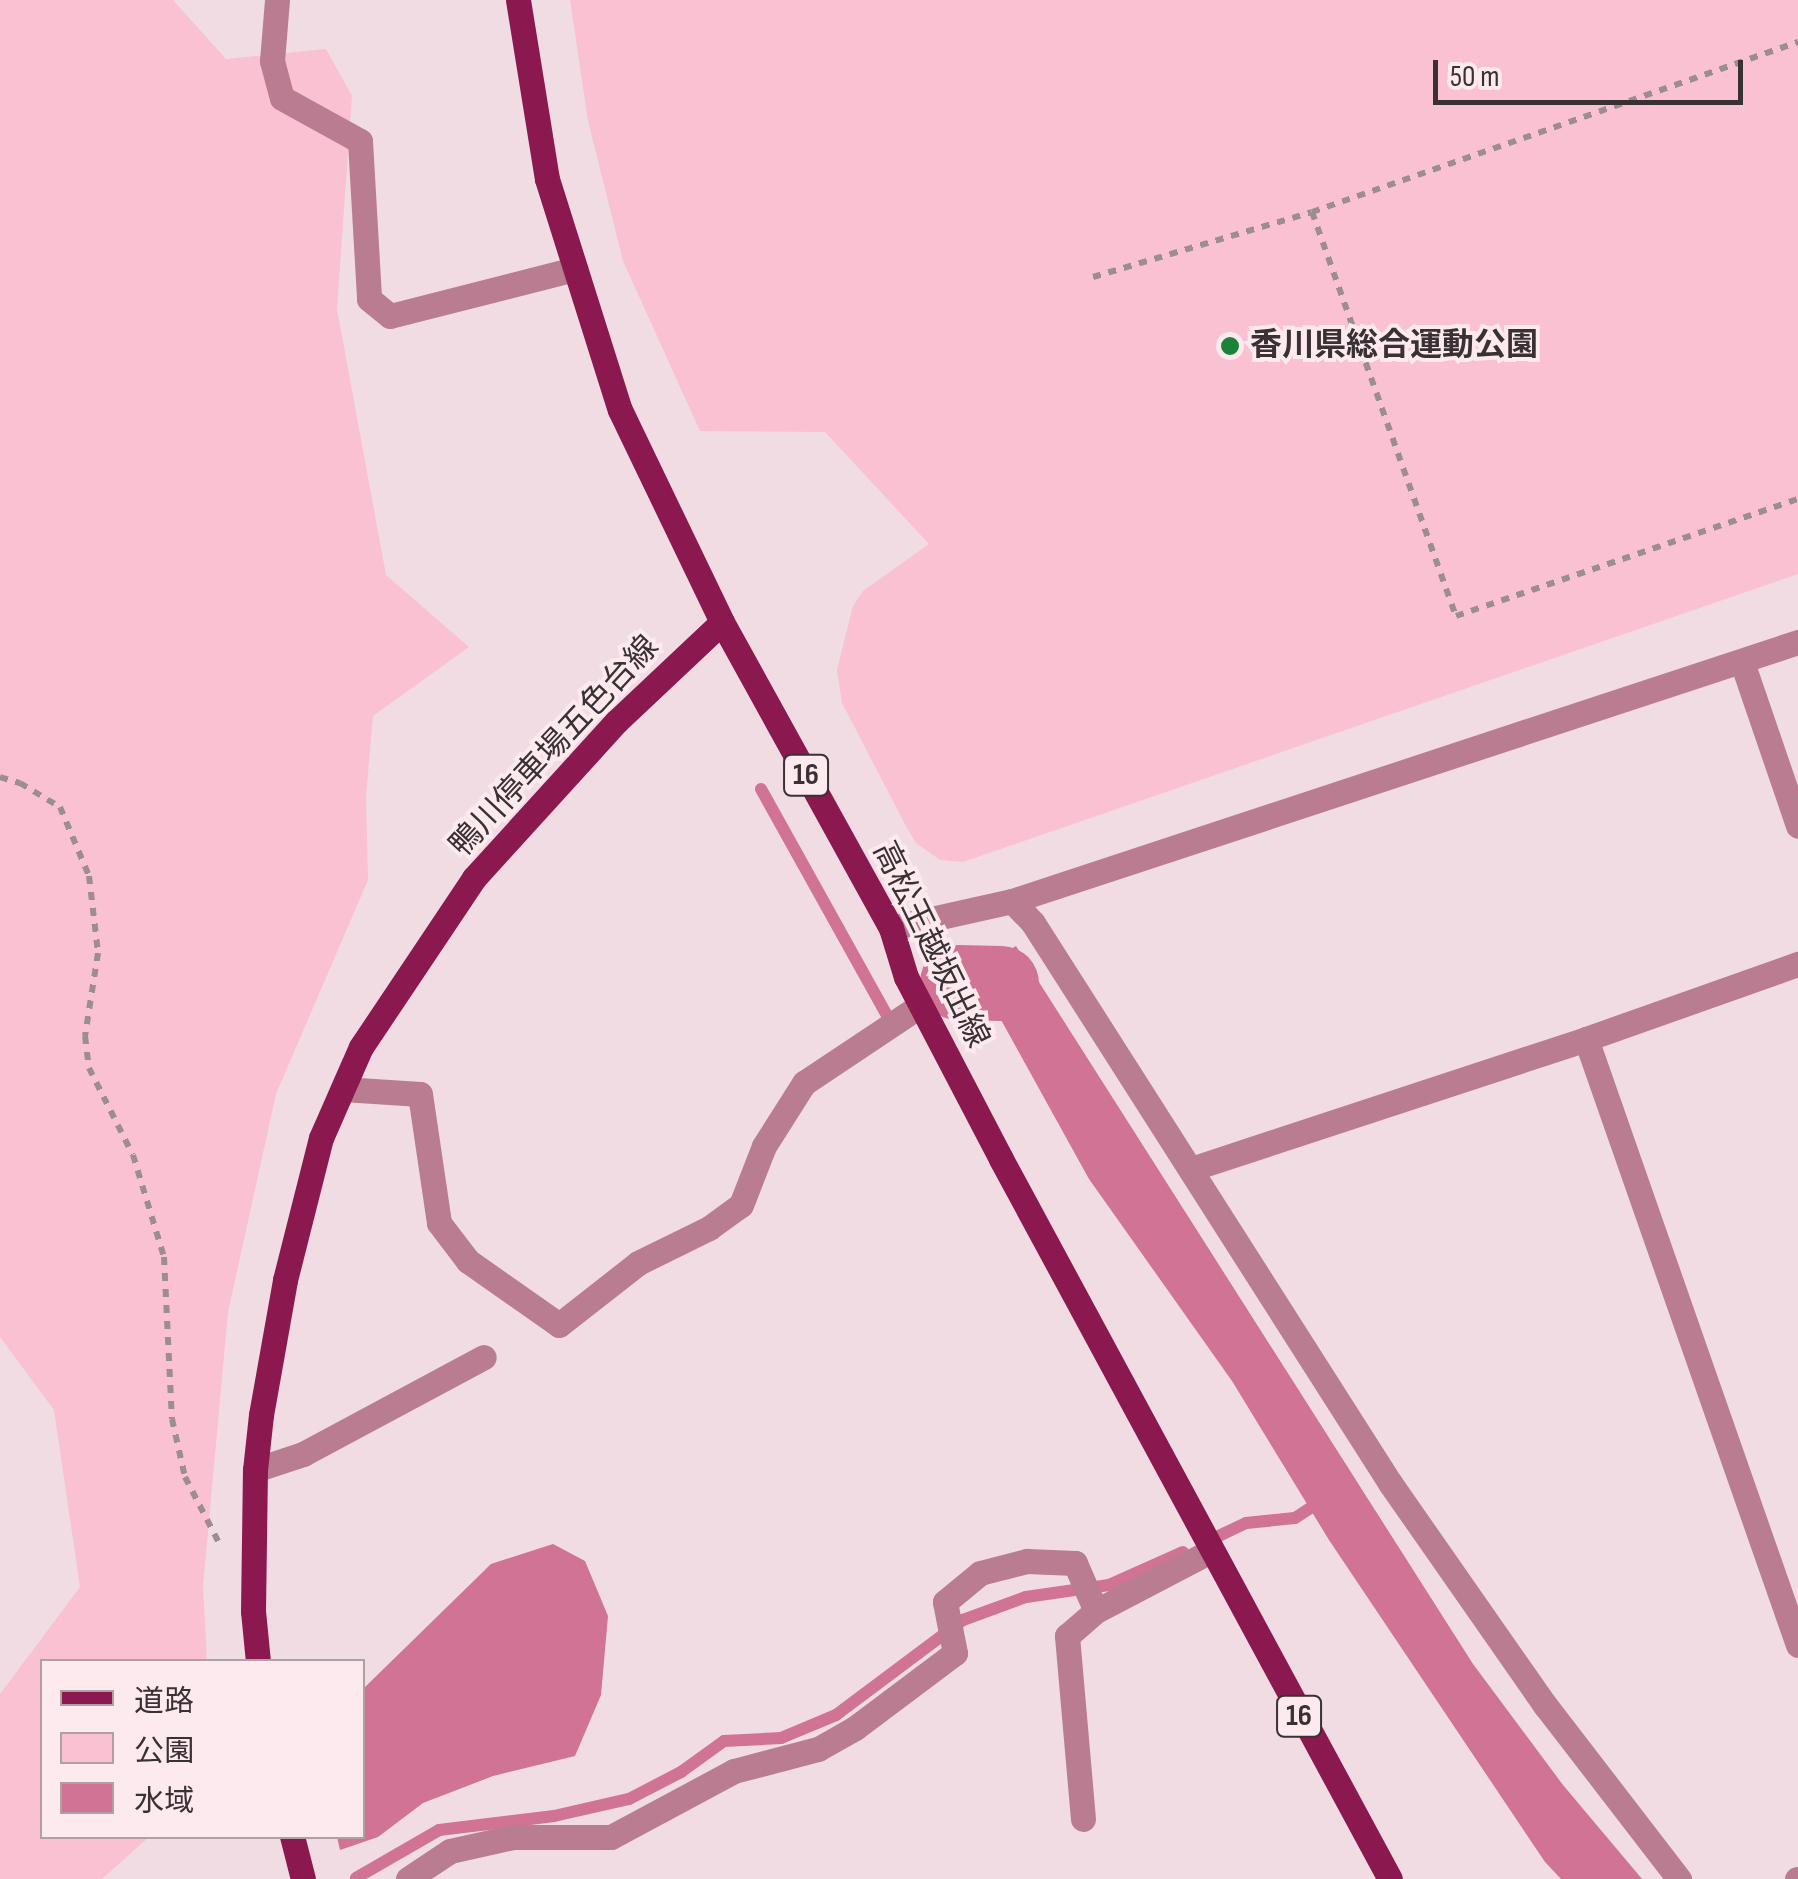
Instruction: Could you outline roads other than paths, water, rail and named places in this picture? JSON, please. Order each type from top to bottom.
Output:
[{"type":"main road","name":"高松王越坂出線","points":[[518,0],[546,179],[620,410],[722,622],[891,928],[906,977],[921,1006],[1190,1514],[1390,1879]]},
{"type":"main road","name":"鴨川停車場五色台線","points":[[258,1659],[253,1611],[255,1470],[285,1280],[321,1138],[361,1047],[474,878],[616,720],[722,622]]},
{"type":"main road","points":[[293,1839],[303,1879]]},
{"type":"street","points":[[277,0],[272,62],[282,98],[360,141],[369,299],[390,316],[575,270]]},
{"type":"street","points":[[891,928],[1012,901],[1798,642]]},
{"type":"street","points":[[1742,662],[1798,826]]},
{"type":"street","points":[[1012,901],[1033,923],[1401,1499],[1545,1705],[1679,1879]]},
{"type":"street","points":[[1191,1169],[1586,1039],[1798,964]]},
{"type":"street","points":[[343,1089],[420,1094],[440,1223],[468,1261],[558,1326],[638,1263],[709,1228],[741,1204],[764,1146],[804,1083],[921,1006]]},
{"type":"street","points":[[1586,1039],[1798,1646]]},
{"type":"street","points":[[255,1470],[303,1454],[484,1357]]},
{"type":"street","points":[[1083,1819],[1067,1636],[1096,1611],[1211,1551]]},
{"type":"street","points":[[408,1879],[450,1851],[513,1837],[611,1836],[734,1771],[818,1749],[855,1728],[955,1653],[944,1602],[980,1573],[1028,1561],[1075,1562],[1096,1611]]},
{"type":"water","points":[[1016,946],[1473,1664],[1563,1785],[1642,1879],[1561,1879],[1545,1862],[1329,1540],[1232,1381],[1089,1179],[974,971]]},
{"type":"water","points":[[553,1544],[585,1561],[608,1616],[601,1695],[575,1756],[493,1776],[423,1803],[378,1837],[340,1850],[337,1839],[365,1839],[365,1687],[491,1564]]},
{"type":"waterway","points":[[761,789],[889,1019]]},
{"type":"waterway","points":[[957,982],[1001,983]]},
{"type":"waterway","points":[[1206,1542],[1246,1523],[1295,1518],[1321,1501]]},
{"type":"waterway","points":[[356,1878],[439,1830],[554,1816],[629,1799],[681,1772],[724,1741],[781,1738],[836,1715],[963,1620],[1026,1597],[1109,1585],[1183,1552]]},
{"type":"place","name":"香川県総合運動公園","points":[[1230,346]]}]
